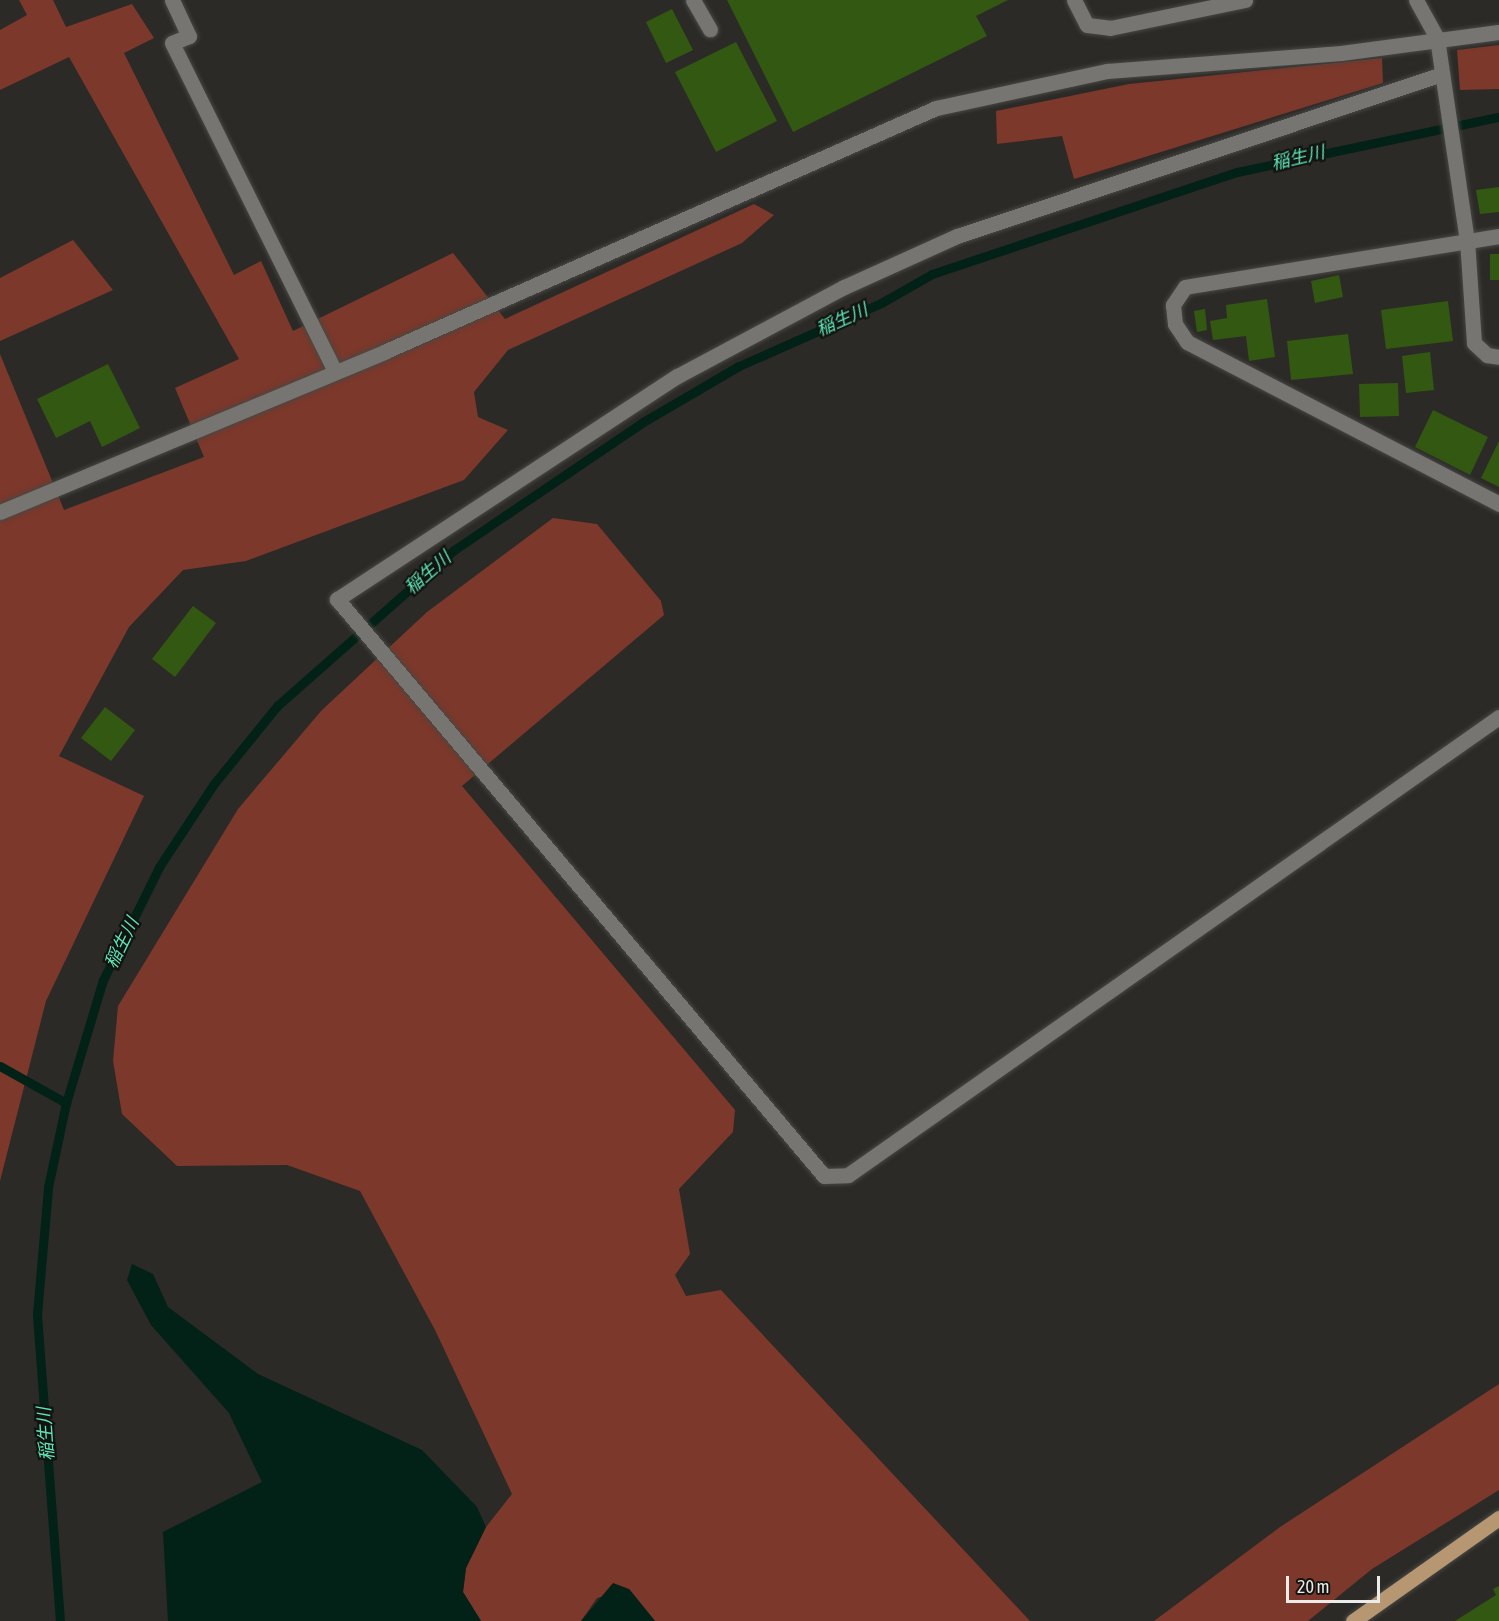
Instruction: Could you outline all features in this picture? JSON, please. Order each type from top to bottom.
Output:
[{"type":"main road","points":[[1353,1621],[1499,1518]]},
{"type":"street","points":[[172,0],[189,36],[172,43],[335,372]]},
{"type":"street","points":[[693,0],[710,30]]},
{"type":"street","points":[[1074,0],[1087,25],[1110,28],[1245,0]]},
{"type":"street","points":[[1416,0],[1437,38],[1467,240],[1474,343],[1499,357]]},
{"type":"street","points":[[0,512],[335,372],[936,108],[1107,71],[1341,53],[1437,38],[1499,32]]},
{"type":"street","points":[[1442,75],[957,236],[844,287],[677,376],[337,599],[824,1176],[848,1175],[1499,717]]},
{"type":"street","points":[[1499,236],[1185,287],[1173,305],[1175,324],[1187,342],[1499,504]]},
{"type":"shaded area","points":[[19,0],[53,0],[66,27],[132,4],[154,38],[124,53],[234,275],[261,261],[293,331],[453,253],[505,319],[754,204],[774,215],[742,243],[508,350],[474,392],[478,417],[508,430],[464,480],[246,561],[183,570],[129,627],[59,756],[144,796],[46,1001],[0,1181],[0,354],[64,510],[204,457],[175,388],[239,359],[69,57],[0,90],[0,30],[27,15]]},
{"type":"shaded area","points":[[1499,45],[1499,89],[1460,90],[1457,50]]},
{"type":"shaded area","points":[[1382,58],[1383,83],[1074,179],[1062,136],[997,144],[996,111],[1129,84]]},
{"type":"shaded area","points":[[73,240],[113,290],[0,341],[0,278]]},
{"type":"shaded area","points":[[553,518],[597,524],[661,601],[664,615],[462,786],[735,1110],[733,1132],[679,1189],[690,1254],[675,1275],[686,1296],[721,1290],[1030,1621],[655,1621],[629,1589],[597,1598],[581,1621],[481,1621],[463,1592],[466,1568],[486,1527],[512,1494],[435,1330],[360,1191],[287,1165],[177,1166],[122,1114],[113,1061],[118,1006],[238,809],[321,711],[427,612]]},
{"type":"shaded area","points":[[132,1264],[153,1274],[168,1307],[258,1374],[422,1450],[477,1507],[486,1527],[466,1568],[463,1592],[481,1621],[168,1621],[163,1532],[262,1482],[229,1413],[151,1325],[127,1280]]},
{"type":"shaded area","points":[[1499,1384],[1499,1490],[1372,1569],[1308,1621],[1154,1621],[1280,1527]]},
{"type":"shaded area","points":[[613,1583],[629,1589],[655,1621],[581,1621]]},
{"type":"building","points":[[727,0],[1008,0],[976,16],[987,36],[793,132]]},
{"type":"building","points":[[672,9],[693,50],[666,63],[646,22]]},
{"type":"building","points":[[736,42],[777,121],[716,152],[675,72]]},
{"type":"building","points":[[1499,187],[1499,212],[1480,214],[1476,190]]},
{"type":"building","points":[[1490,254],[1499,254],[1499,280],[1490,280]]},
{"type":"building","points":[[1339,275],[1343,297],[1315,303],[1311,281]]},
{"type":"building","points":[[1267,299],[1275,357],[1249,361],[1246,336],[1213,340],[1210,321],[1227,318],[1226,305]]},
{"type":"building","points":[[1448,301],[1453,341],[1386,349],[1381,310]]},
{"type":"building","points":[[1205,309],[1207,330],[1197,332],[1194,311]]},
{"type":"building","points":[[1348,334],[1353,374],[1291,380],[1287,341]]},
{"type":"building","points":[[1430,352],[1434,390],[1406,393],[1402,356]]},
{"type":"building","points":[[108,364],[140,428],[102,447],[90,421],[56,438],[37,399]]},
{"type":"building","points":[[1398,383],[1399,416],[1360,417],[1359,384]]},
{"type":"building","points":[[1433,410],[1488,437],[1470,475],[1415,447]]},
{"type":"building","points":[[1499,441],[1499,487],[1481,478]]},
{"type":"building","points":[[193,606],[216,623],[175,677],[152,659]]},
{"type":"building","points":[[105,707],[135,730],[111,761],[81,738]]},
{"type":"building","points":[[1499,1586],[1499,1621],[1455,1621],[1496,1595],[1493,1589]]},
{"type":"waterway","name":"稲生川","points":[[60,1621],[37,1314],[48,1187],[66,1103],[103,980],[159,867],[213,785],[277,706],[454,550],[643,422],[739,366],[881,303],[932,274],[1237,172],[1499,117]]},
{"type":"waterway","points":[[0,1066],[66,1103]]}]
